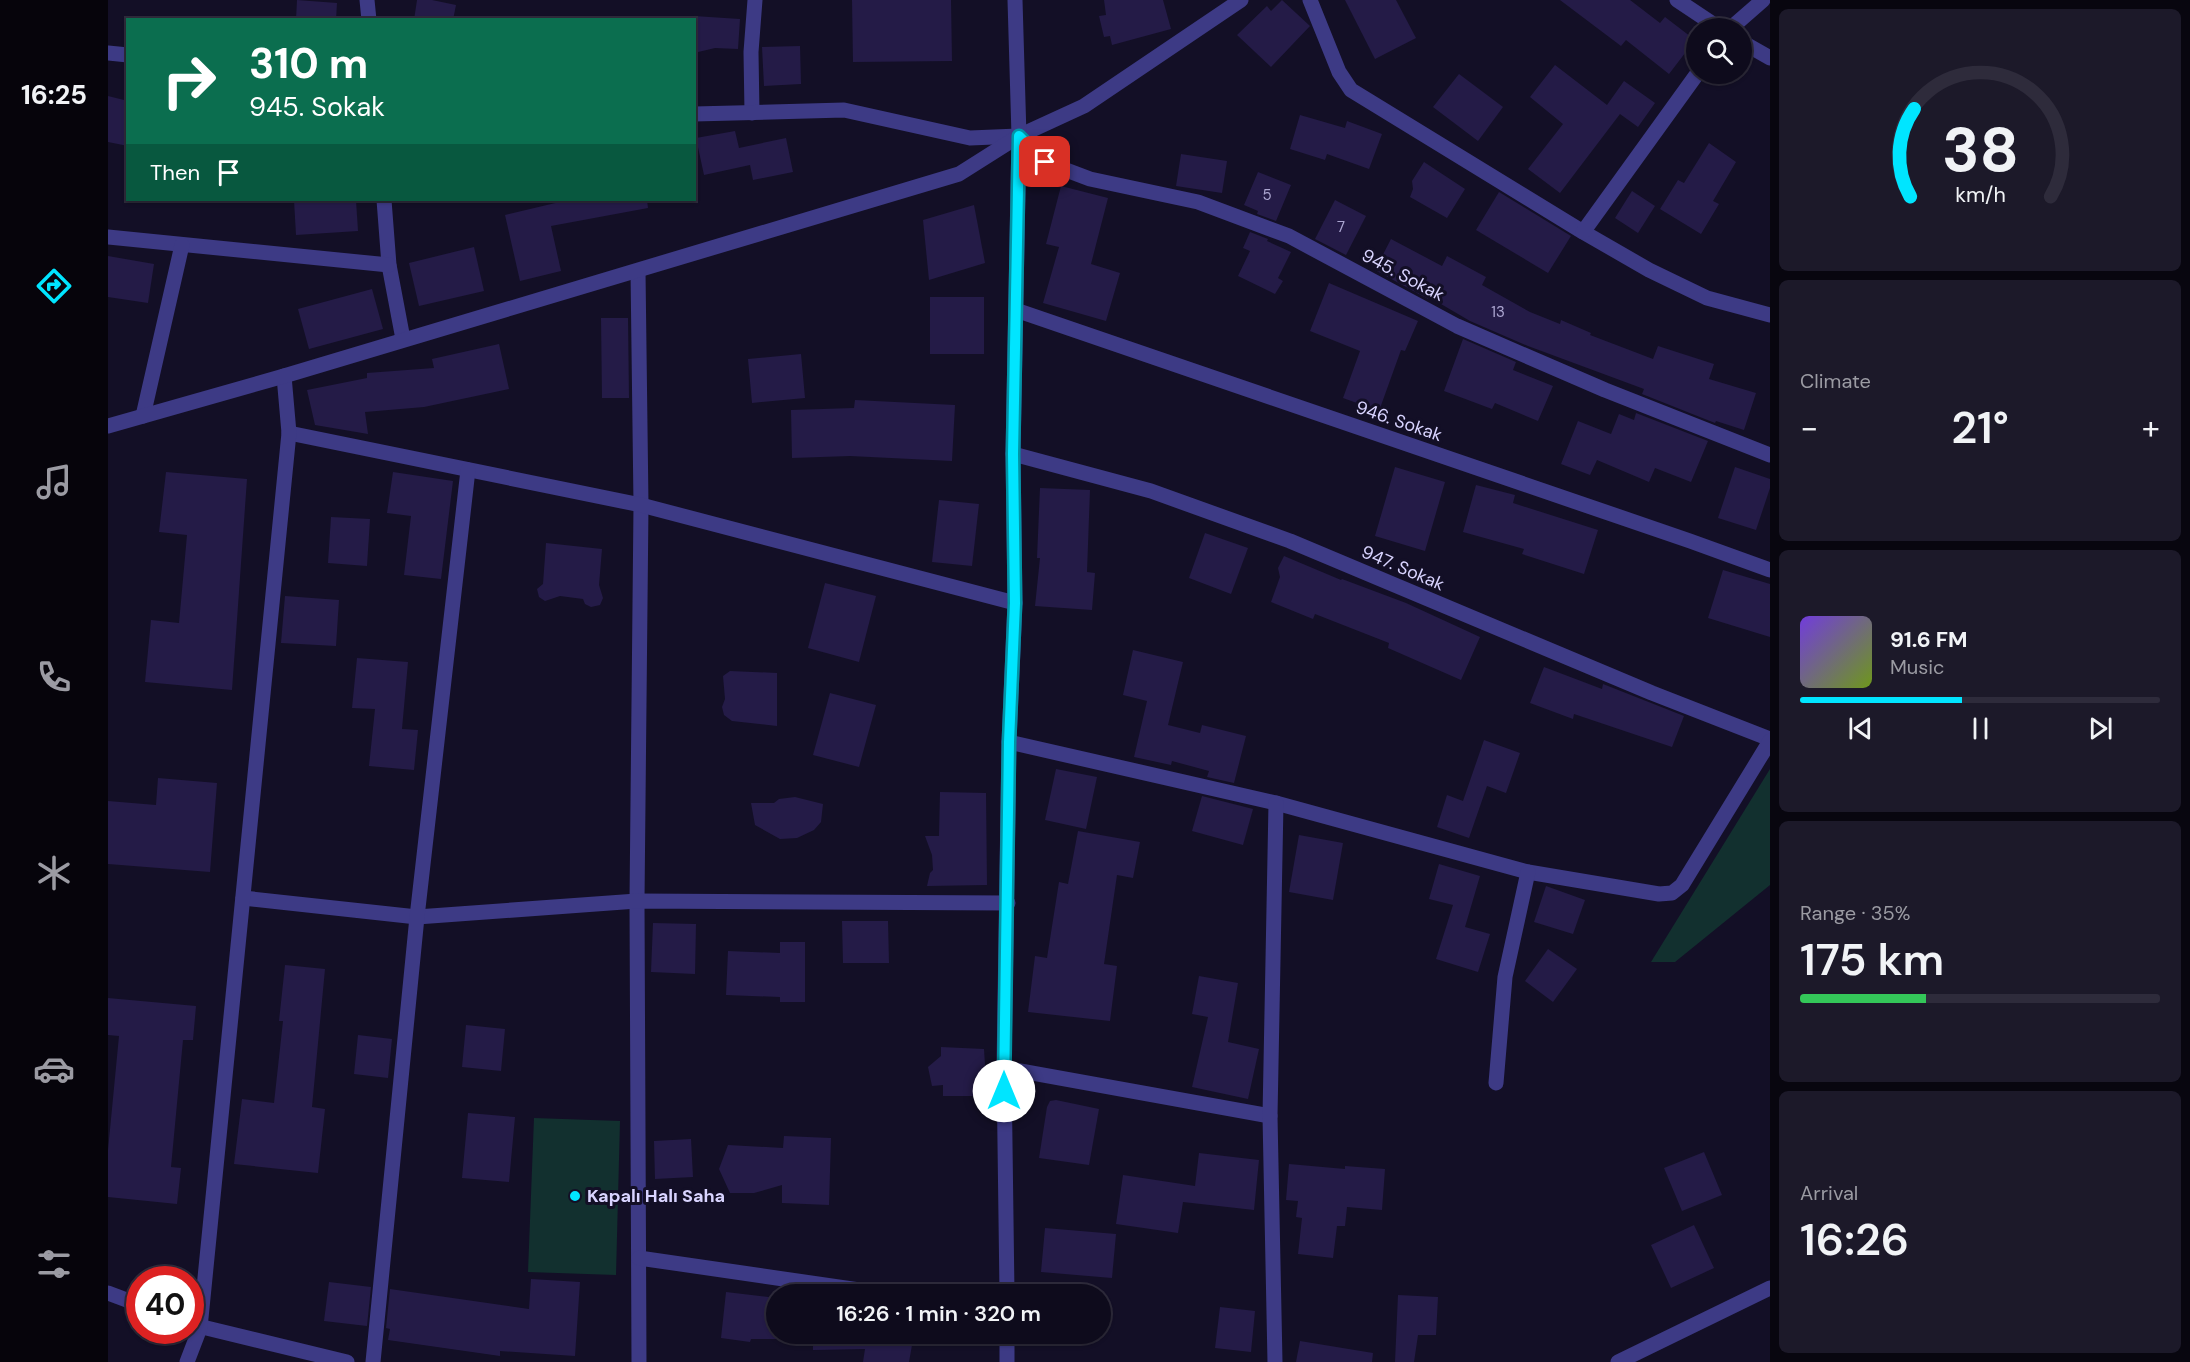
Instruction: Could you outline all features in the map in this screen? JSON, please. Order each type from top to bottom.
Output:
[{"type":"street","points":[[367,0],[369,18]]},
{"type":"street","points":[[752,113],[751,52],[755,0]]},
{"type":"street","points":[[1007,1284],[1004,1068],[1009,742],[1015,603],[1013,454],[1019,136],[1015,0]]},
{"type":"street","points":[[108,426],[284,376],[959,174],[1019,136],[1084,106],[1240,0]]},
{"type":"street","points":[[1310,0],[1339,72],[1351,90],[1582,232],[1649,270],[1707,298],[1770,315]]},
{"type":"street","points":[[1677,0],[1704,18]]},
{"type":"street","points":[[1742,18],[1763,0]]},
{"type":"street","points":[[1752,48],[1770,58]]},
{"type":"street","points":[[108,53],[126,55]]},
{"type":"street","points":[[1582,232],[1690,84]]},
{"type":"street","points":[[696,114],[843,110],[970,138],[1019,136]]},
{"type":"street","name":"945. Sokak","points":[[1019,136],[1045,162],[1090,179],[1198,201],[1289,236],[1457,326],[1605,390],[1770,455]]},
{"type":"street","points":[[384,201],[389,265],[403,339]]},
{"type":"street","points":[[108,237],[389,265]]},
{"type":"street","points":[[143,416],[182,245]]},
{"type":"street","points":[[638,271],[641,506],[637,901],[639,1362]]},
{"type":"street","name":"946. Sokak","points":[[1016,310],[1770,570]]},
{"type":"street","points":[[202,1266],[243,898],[289,434],[284,376]]},
{"type":"street","points":[[289,434],[641,506],[1015,603]]},
{"type":"street","name":"947. Sokak","points":[[1013,454],[1151,491],[1290,542],[1770,740]]},
{"type":"street","points":[[373,1362],[417,916],[468,470]]},
{"type":"street","points":[[1009,742],[1276,803],[1528,872],[1659,894],[1672,893],[1682,885],[1770,740]]},
{"type":"street","points":[[1275,1362],[1270,1116],[1276,803]]},
{"type":"street","points":[[1496,1083],[1505,977],[1528,872]]},
{"type":"street","points":[[243,898],[417,916],[637,901],[1008,903]]},
{"type":"street","points":[[1004,1068],[1270,1116]]},
{"type":"street","points":[[639,1258],[818,1284]]},
{"type":"street","points":[[1618,1362],[1770,1288]]},
{"type":"street","points":[[108,1293],[126,1300]]},
{"type":"street","points":[[204,1328],[347,1362]]},
{"type":"street","points":[[187,1362],[191,1344]]},
{"type":"street","points":[[1007,1344],[1007,1362]]},
{"type":"green space","points":[[1770,769],[1770,885],[1675,962],[1651,962]]},
{"type":"green space","name":"Kapalı Halı Saha","points":[[534,1118],[620,1121],[616,1275],[528,1272]]},
{"type":"building","points":[[297,0],[337,3],[336,18],[296,18]]},
{"type":"building","points":[[417,0],[432,0],[456,5],[453,18],[414,18]]},
{"type":"building","points":[[852,0],[951,0],[952,61],[853,62]]},
{"type":"building","points":[[1104,0],[1163,0],[1171,29],[1112,45],[1110,36],[1104,37],[1099,16],[1106,15]]},
{"type":"building","points":[[1282,0],[1310,26],[1271,67],[1237,35],[1267,6],[1271,11]]},
{"type":"building","points":[[1345,0],[1396,0],[1416,38],[1375,59]]},
{"type":"building","points":[[1560,0],[1630,0],[1660,23],[1665,17],[1686,33],[1686,52],[1669,74],[1626,40],[1621,46]]},
{"type":"building","points":[[694,16],[740,19],[738,49],[715,48],[696,53],[696,18]]},
{"type":"building","points":[[800,46],[801,84],[764,86],[762,47]]},
{"type":"building","points":[[1555,65],[1607,105],[1624,81],[1655,103],[1638,127],[1620,114],[1560,193],[1528,169],[1563,124],[1530,97]]},
{"type":"building","points":[[1459,74],[1503,107],[1478,141],[1433,107]]},
{"type":"building","points":[[108,96],[126,100],[126,146],[108,142]]},
{"type":"building","points":[[1300,115],[1345,128],[1347,121],[1382,134],[1369,169],[1327,154],[1325,160],[1290,149]]},
{"type":"building","points":[[735,131],[739,148],[786,138],[793,172],[753,180],[750,165],[704,175],[696,138]]},
{"type":"building","points":[[1709,143],[1736,162],[1713,201],[1719,204],[1701,234],[1660,209],[1678,180],[1684,183]]},
{"type":"building","points":[[1181,154],[1227,161],[1222,193],[1176,186]]},
{"type":"building","points":[[1424,162],[1465,189],[1447,218],[1410,197],[1413,189],[1412,181]]},
{"type":"building","points":[[1258,172],[1291,185],[1276,221],[1257,214],[1258,211],[1244,205]]},
{"type":"building","points":[[1061,186],[1108,198],[1091,264],[1120,273],[1106,321],[1043,303],[1059,247],[1046,244]]},
{"type":"building","points":[[1632,191],[1655,206],[1638,233],[1615,218]]},
{"type":"building","points":[[1499,192],[1571,236],[1548,273],[1476,230]]},
{"type":"building","points":[[1335,200],[1366,216],[1346,255],[1315,239]]},
{"type":"building","points":[[294,201],[356,201],[358,231],[296,235]]},
{"type":"building","points":[[564,201],[647,201],[648,208],[551,226],[561,271],[520,281],[505,215]]},
{"type":"building","points":[[974,205],[985,263],[929,280],[923,220]]},
{"type":"building","points":[[1250,232],[1291,252],[1278,278],[1283,281],[1275,294],[1238,276],[1250,251],[1243,248]]},
{"type":"building","points":[[1391,239],[1442,266],[1447,256],[1486,277],[1482,285],[1530,312],[1560,324],[1561,320],[1591,333],[1590,335],[1653,359],[1658,346],[1714,364],[1709,379],[1756,393],[1744,430],[1716,421],[1715,423],[1642,394],[1644,389],[1528,346],[1470,321],[1429,297],[1428,299],[1375,270]]},
{"type":"building","points":[[474,247],[484,291],[419,306],[409,263]]},
{"type":"building","points":[[108,256],[154,264],[148,303],[108,297]]},
{"type":"building","points":[[1329,283],[1418,321],[1405,351],[1401,350],[1379,411],[1343,398],[1360,351],[1310,331]]},
{"type":"building","points":[[372,289],[383,329],[309,349],[298,309]]},
{"type":"building","points":[[930,297],[984,297],[984,354],[930,354]]},
{"type":"building","points":[[601,318],[628,318],[629,398],[602,398]]},
{"type":"building","points":[[1463,339],[1516,362],[1513,370],[1553,386],[1538,421],[1495,403],[1492,409],[1444,391]]},
{"type":"building","points":[[499,344],[509,389],[424,407],[365,412],[368,434],[315,425],[307,390],[367,378],[367,373],[434,368],[432,359]]},
{"type":"building","points":[[801,354],[805,398],[752,403],[748,359]]},
{"type":"building","points":[[855,400],[955,405],[952,461],[850,456],[792,458],[791,410],[854,408]]},
{"type":"building","points":[[1636,413],[1708,441],[1691,482],[1655,468],[1649,482],[1597,460],[1590,475],[1561,464],[1578,421],[1611,434],[1619,414],[1634,420]]},
{"type":"building","points":[[1395,467],[1445,482],[1425,551],[1375,536]]},
{"type":"building","points":[[1735,467],[1770,479],[1770,488],[1756,530],[1718,518]]},
{"type":"building","points":[[166,472],[247,479],[232,690],[145,682],[151,620],[179,623],[187,535],[159,532]]},
{"type":"building","points":[[393,472],[453,481],[441,579],[404,575],[411,516],[387,513]]},
{"type":"building","points":[[1476,485],[1515,495],[1513,503],[1598,530],[1584,574],[1522,554],[1524,549],[1463,532]]},
{"type":"building","points":[[1040,488],[1090,490],[1087,572],[1095,573],[1092,610],[1035,606],[1040,558],[1037,558]]},
{"type":"building","points":[[939,500],[979,504],[972,566],[932,562]]},
{"type":"building","points":[[331,517],[370,519],[367,566],[328,563]]},
{"type":"building","points":[[1205,533],[1248,548],[1231,594],[1189,578]]},
{"type":"building","points":[[546,543],[602,549],[599,585],[603,598],[600,605],[591,607],[585,604],[583,599],[560,596],[545,601],[539,597],[537,589],[543,584]]},
{"type":"building","points":[[1284,556],[1341,580],[1406,603],[1480,637],[1461,680],[1388,648],[1389,643],[1315,614],[1313,619],[1271,602],[1280,577],[1278,568]]},
{"type":"building","points":[[1723,570],[1770,584],[1770,637],[1708,618]]},
{"type":"building","points":[[825,583],[876,596],[859,662],[808,648]]},
{"type":"building","points":[[285,596],[339,600],[336,646],[281,643]]},
{"type":"building","points":[[1133,650],[1183,662],[1168,725],[1200,733],[1202,725],[1246,736],[1234,783],[1207,777],[1209,771],[1172,761],[1171,765],[1134,757],[1147,701],[1123,695]]},
{"type":"building","points":[[357,658],[408,662],[402,729],[418,730],[414,770],[369,766],[375,709],[352,708]]},
{"type":"building","points":[[1544,667],[1602,689],[1603,684],[1684,716],[1672,747],[1574,714],[1573,719],[1530,703]]},
{"type":"building","points":[[730,671],[777,673],[777,726],[732,721],[724,715],[723,676]]},
{"type":"building","points":[[830,693],[876,705],[859,767],[813,755]]},
{"type":"building","points":[[1484,740],[1520,753],[1506,793],[1487,786],[1469,838],[1437,827],[1447,795],[1463,801]]},
{"type":"building","points":[[1056,769],[1097,777],[1086,829],[1045,820]]},
{"type":"building","points":[[158,778],[217,783],[210,872],[108,864],[108,801],[156,805]]},
{"type":"building","points":[[940,792],[986,793],[987,885],[927,886],[933,870],[932,855],[925,836],[939,836]]},
{"type":"building","points":[[1202,796],[1253,809],[1243,845],[1192,831]]},
{"type":"building","points":[[795,797],[823,804],[821,822],[814,830],[797,838],[780,839],[755,825],[751,803],[774,803],[779,799]]},
{"type":"building","points":[[1078,831],[1140,842],[1133,878],[1117,875],[1104,964],[1117,966],[1110,1021],[1028,1012],[1035,956],[1047,958],[1059,882],[1068,884]]},
{"type":"building","points":[[1299,835],[1343,843],[1333,900],[1289,892]]},
{"type":"building","points":[[1439,864],[1480,876],[1465,927],[1490,934],[1478,972],[1436,959],[1453,905],[1429,899]]},
{"type":"building","points":[[1546,886],[1585,900],[1573,934],[1534,922]]},
{"type":"building","points":[[842,921],[888,921],[889,963],[843,963]]},
{"type":"building","points":[[653,923],[696,924],[695,974],[651,972]]},
{"type":"building","points":[[780,942],[805,942],[805,1002],[780,1002],[780,997],[726,995],[728,951],[780,953]]},
{"type":"building","points":[[1548,949],[1577,969],[1553,1002],[1525,981]]},
{"type":"building","points":[[285,965],[325,969],[312,1107],[325,1109],[318,1173],[234,1164],[242,1099],[274,1103],[283,1021],[279,1021]]},
{"type":"building","points":[[1199,976],[1238,983],[1228,1042],[1259,1049],[1248,1099],[1192,1087],[1208,1017],[1192,1014]]},
{"type":"building","points":[[108,998],[196,1006],[193,1040],[183,1040],[171,1167],[181,1168],[177,1204],[108,1197],[108,1150],[119,1036],[108,1035]]},
{"type":"building","points":[[466,1025],[505,1029],[501,1071],[462,1067]]},
{"type":"building","points":[[358,1035],[392,1039],[388,1078],[354,1074]]},
{"type":"building","points":[[941,1047],[984,1049],[987,1096],[943,1096],[943,1085],[932,1086],[928,1067],[941,1056]]},
{"type":"building","points":[[1056,1100],[1099,1109],[1089,1165],[1039,1158],[1047,1107],[1050,1101]]},
{"type":"building","points":[[468,1113],[515,1117],[509,1182],[462,1178]]},
{"type":"building","points":[[784,1136],[831,1138],[829,1205],[782,1203],[782,1185],[754,1193],[730,1193],[719,1169],[728,1145],[783,1148]]},
{"type":"building","points":[[691,1139],[693,1177],[655,1179],[654,1141]]},
{"type":"building","points":[[1704,1152],[1722,1195],[1682,1211],[1664,1168]]},
{"type":"building","points":[[1199,1153],[1259,1160],[1254,1210],[1183,1202],[1178,1233],[1116,1224],[1123,1175],[1195,1186]]},
{"type":"building","points":[[1289,1164],[1345,1169],[1345,1166],[1385,1169],[1382,1210],[1347,1207],[1345,1226],[1337,1226],[1333,1258],[1298,1254],[1302,1218],[1296,1217],[1298,1201],[1286,1200]]},
{"type":"building","points":[[1694,1225],[1714,1268],[1671,1288],[1651,1245]]},
{"type":"building","points":[[1045,1228],[1116,1234],[1112,1278],[1041,1272]]},
{"type":"building","points":[[531,1279],[580,1282],[575,1356],[500,1351],[500,1356],[388,1340],[390,1329],[386,1328],[390,1289],[529,1309]]},
{"type":"building","points":[[329,1282],[371,1287],[367,1326],[324,1321]]},
{"type":"building","points":[[726,1292],[766,1297],[766,1339],[751,1339],[750,1342],[721,1338]]},
{"type":"building","points":[[1398,1295],[1438,1297],[1436,1335],[1418,1335],[1414,1362],[1395,1362]]},
{"type":"building","points":[[1220,1307],[1255,1311],[1251,1352],[1215,1348]]},
{"type":"building","points":[[1300,1341],[1373,1353],[1372,1362],[1296,1362]]},
{"type":"building","points":[[813,1344],[912,1344],[909,1362],[863,1362],[865,1349],[813,1350]]},
{"type":"place","name":"Kapalı Halı Saha","points":[[575,1196]]},
{"type":"route","points":[[1004,1091],[1009,742],[1015,603],[1013,454],[1019,136],[1045,162]]}]
